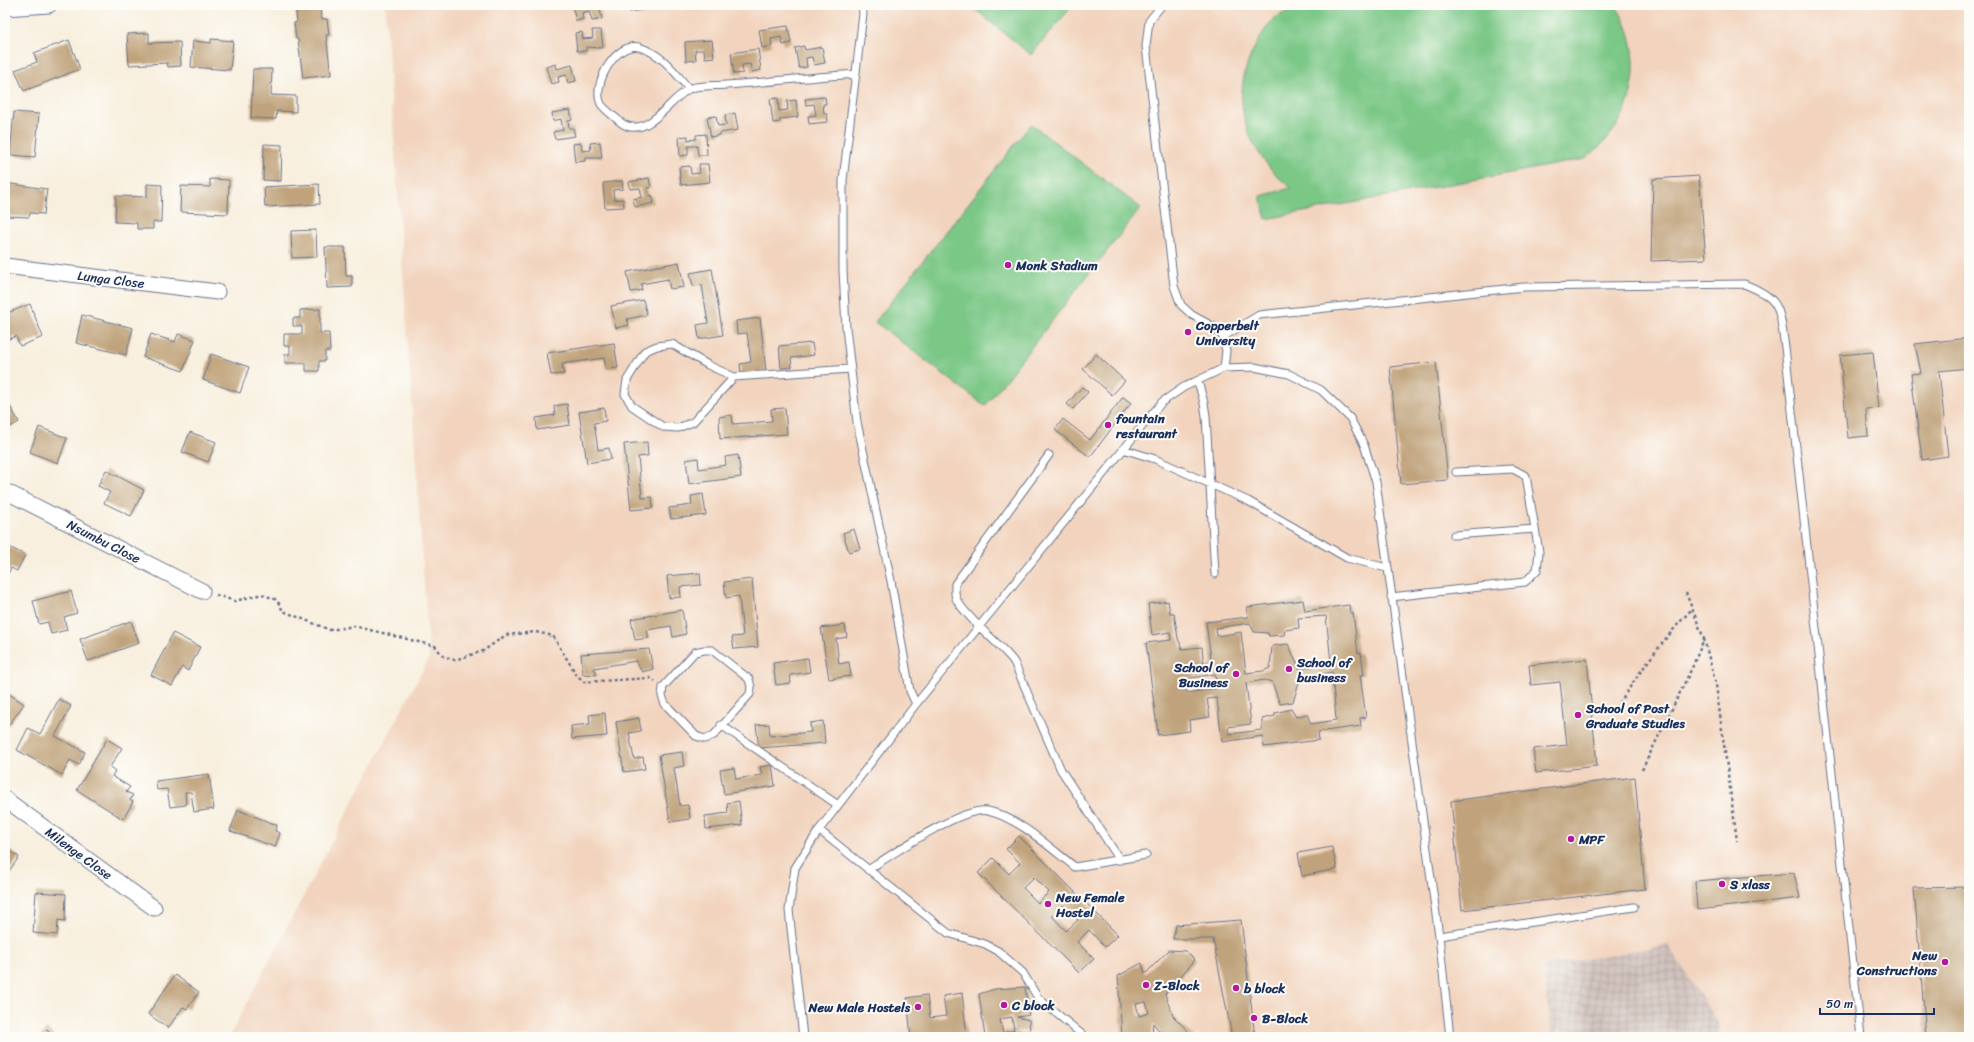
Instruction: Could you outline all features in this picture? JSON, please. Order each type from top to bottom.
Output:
[{"type":"street","points":[[5,8],[49,5]]},
{"type":"street","name":"Lunga Close","points":[[5,266],[217,292]]},
{"type":"street","name":"Nsumbu Close","points":[[5,491],[202,591]]},
{"type":"street","name":"Milenge Close","points":[[5,799],[154,908]]},
{"type":"lane","points":[[862,5],[863,14],[843,180],[843,270],[850,369],[857,422],[891,581],[910,691],[916,704]]},
{"type":"lane","points":[[1162,5],[1149,21],[1146,46],[1174,286],[1181,305],[1192,315],[1214,327],[1223,337],[1226,351],[1224,368]]},
{"type":"lane","points":[[690,89],[662,57],[637,46],[614,56],[606,68],[599,86],[599,96],[602,105],[624,125],[637,126],[659,117],[690,89],[856,74]]},
{"type":"lane","points":[[1223,337],[1259,315],[1524,287],[1744,284],[1763,292],[1779,307],[1787,362],[1861,1037]]},
{"type":"lane","points":[[734,377],[693,422],[678,428],[663,427],[632,406],[625,394],[627,380],[644,351],[657,346],[672,344],[734,377],[850,369]]},
{"type":"lane","points":[[803,1037],[789,910],[795,868],[818,830],[916,704],[1162,402],[1224,368],[1254,367],[1289,374],[1322,390],[1350,418],[1364,445],[1376,482],[1439,936],[1450,1037]]},
{"type":"lane","points":[[1198,381],[1204,403],[1215,574]]},
{"type":"lane","points":[[1124,449],[1155,459],[1248,500],[1348,558],[1387,568]]},
{"type":"lane","points":[[1049,455],[955,584],[954,593],[958,602],[980,626],[1004,648],[1014,662],[1061,770],[1120,860]]},
{"type":"lane","points":[[1391,597],[1526,582],[1537,570],[1539,552],[1526,476],[1512,469],[1456,472]]},
{"type":"lane","points":[[1454,535],[1535,529]]},
{"type":"lane","points":[[712,650],[749,679],[751,687],[750,694],[721,725],[714,735],[705,739],[696,736],[665,704],[662,696],[663,687],[695,652],[712,650]]},
{"type":"lane","points":[[721,725],[838,805]]},
{"type":"lane","points":[[868,870],[928,833],[962,815],[987,811],[1022,825],[1075,867],[1146,855]]},
{"type":"lane","points":[[818,830],[948,933],[985,944],[998,951],[1023,973],[1038,998],[1085,1037]]},
{"type":"lane","points":[[1439,936],[1634,908]]},
{"type":"path","points":[[202,591],[235,601],[262,594],[277,600],[283,611],[330,630],[354,626],[436,646],[443,656],[455,660],[483,651],[506,636],[536,632],[553,636],[576,674],[584,682],[650,678],[663,687]]},
{"type":"path","points":[[1686,593],[1704,639],[1716,685],[1737,841]]},
{"type":"path","points":[[1616,708],[1642,668],[1674,628],[1692,609]]},
{"type":"path","points":[[1642,770],[1692,668],[1704,639]]},
{"type":"shaded area","name":"Copperbelt University","points":[[385,5],[1969,5],[1969,1037],[229,1037],[429,658]]},
{"type":"shaded area","points":[[1668,945],[1719,1024],[1720,1037],[1552,1037],[1543,966]]},
{"type":"green space","points":[[970,5],[1073,5],[1031,55]]},
{"type":"green space","points":[[1327,5],[1615,5],[1623,18],[1633,48],[1633,80],[1630,95],[1625,110],[1615,129],[1603,143],[1585,159],[1266,219],[1260,196],[1291,188],[1275,173],[1262,157],[1252,140],[1245,122],[1242,103],[1243,83],[1248,63],[1261,36],[1276,17],[1284,13]]},
{"type":"green space","name":"Monk Stadium","points":[[1031,124],[1141,208],[985,406],[875,322]]},
{"type":"building","points":[[295,5],[320,5],[321,19],[327,19],[329,35],[326,35],[331,75],[303,78],[298,39],[296,39],[294,23],[297,22]]},
{"type":"building","points":[[572,5],[599,5],[602,19],[592,21],[589,11],[582,13],[583,19],[576,21]]},
{"type":"building","points":[[628,5],[647,5],[648,9],[630,12]]},
{"type":"building","points":[[657,5],[678,5],[678,6],[657,8]]},
{"type":"building","points":[[788,26],[791,43],[783,45],[781,37],[771,39],[772,46],[762,48],[759,30]]},
{"type":"building","points":[[592,30],[601,30],[603,48],[586,47],[586,51],[577,51],[575,33],[582,32],[583,39],[593,38]]},
{"type":"building","points":[[149,33],[149,43],[180,42],[181,66],[168,67],[167,63],[129,65],[127,34]]},
{"type":"building","points":[[211,39],[233,41],[230,70],[191,67],[193,41],[211,43]]},
{"type":"building","points":[[69,40],[80,69],[24,91],[15,70],[37,62],[34,53]]},
{"type":"building","points":[[712,40],[714,57],[705,58],[704,50],[695,50],[696,60],[686,61],[685,42]]},
{"type":"building","points":[[804,46],[805,50],[822,47],[825,63],[814,65],[812,57],[806,58],[807,67],[799,68],[795,48]]},
{"type":"building","points":[[758,49],[761,70],[752,72],[750,64],[742,65],[743,73],[734,74],[731,53]]},
{"type":"building","points":[[556,64],[557,69],[572,65],[576,81],[568,83],[566,75],[558,77],[559,82],[551,84],[546,67]]},
{"type":"building","points":[[253,69],[272,69],[271,95],[296,96],[296,112],[277,111],[276,119],[251,118]]},
{"type":"building","points":[[825,97],[826,104],[823,104],[824,114],[827,114],[828,122],[809,124],[808,116],[816,115],[814,104],[806,105],[805,99]]},
{"type":"building","points":[[778,98],[779,111],[788,110],[787,101],[796,100],[798,117],[780,119],[780,122],[773,123],[770,99]]},
{"type":"building","points":[[570,110],[572,120],[568,121],[569,128],[573,128],[575,136],[555,139],[553,132],[563,130],[561,119],[553,121],[552,113]]},
{"type":"building","points":[[14,112],[39,114],[35,157],[10,155]]},
{"type":"building","points":[[735,113],[738,130],[720,133],[720,135],[711,137],[707,117],[716,116],[718,126],[726,125],[725,115]]},
{"type":"building","points":[[706,134],[707,155],[698,155],[697,146],[688,146],[688,155],[680,156],[679,137],[688,136],[688,140],[696,139],[696,135]]},
{"type":"building","points":[[600,142],[602,158],[585,158],[585,161],[575,162],[573,144],[581,143],[582,151],[591,150],[590,143]]},
{"type":"building","points":[[264,144],[282,145],[281,181],[263,180]]},
{"type":"building","points":[[699,164],[708,164],[710,182],[681,185],[679,167],[690,166],[691,174],[700,173]]},
{"type":"building","points":[[1699,176],[1706,259],[1651,261],[1653,179]]},
{"type":"building","points":[[649,178],[651,188],[647,188],[649,196],[652,195],[654,203],[635,207],[633,199],[642,197],[640,188],[630,189],[629,182]]},
{"type":"building","points":[[210,179],[229,180],[228,214],[180,212],[181,186],[210,187]]},
{"type":"building","points":[[622,181],[623,189],[613,190],[614,200],[623,199],[624,207],[605,208],[603,183]]},
{"type":"building","points":[[5,183],[47,189],[44,214],[30,213],[29,217],[5,216]]},
{"type":"building","points":[[147,184],[162,185],[161,222],[153,222],[153,229],[137,229],[137,223],[115,222],[116,196],[147,197]]},
{"type":"building","points":[[319,184],[320,204],[265,207],[264,187]]},
{"type":"building","points":[[316,230],[317,257],[292,258],[291,231]]},
{"type":"building","points":[[325,247],[345,247],[346,276],[352,276],[352,287],[327,288]]},
{"type":"building","points":[[679,262],[684,287],[670,289],[668,279],[641,284],[642,290],[631,292],[627,272]]},
{"type":"building","points":[[712,269],[723,335],[699,339],[697,325],[708,323],[702,285],[693,286],[690,273]]},
{"type":"building","points":[[643,300],[647,315],[627,319],[629,325],[616,328],[611,306]]},
{"type":"building","points":[[30,304],[43,337],[20,346],[16,336],[5,341],[5,314]]},
{"type":"building","points":[[320,309],[320,333],[329,333],[330,351],[325,351],[325,361],[319,361],[319,371],[306,371],[306,363],[285,363],[285,354],[290,354],[290,346],[284,346],[284,334],[302,334],[302,326],[293,326],[293,318],[300,318],[300,310]]},
{"type":"building","points":[[82,315],[133,328],[126,355],[76,343]]},
{"type":"building","points":[[760,318],[766,371],[741,374],[740,364],[751,362],[747,333],[737,334],[736,321]]},
{"type":"building","points":[[151,334],[175,342],[178,334],[195,340],[183,371],[143,357]]},
{"type":"building","points":[[1969,338],[1969,368],[1939,371],[1948,456],[1922,460],[1911,374],[1921,373],[1915,344]]},
{"type":"building","points":[[614,343],[618,368],[606,369],[604,358],[562,364],[564,374],[551,375],[547,353]]},
{"type":"building","points":[[812,343],[814,355],[791,358],[792,367],[781,368],[779,346]]},
{"type":"building","points":[[1873,352],[1879,408],[1866,409],[1868,436],[1848,438],[1840,355]]},
{"type":"building","points":[[211,354],[249,367],[240,393],[203,380]]},
{"type":"building","points":[[1096,354],[1125,381],[1112,395],[1083,369]]},
{"type":"building","points":[[1436,362],[1448,480],[1401,484],[1390,367]]},
{"type":"building","points":[[1082,387],[1088,392],[1073,409],[1067,404]]},
{"type":"building","name":"fountain restaurant","points":[[1123,397],[1131,403],[1090,457],[1055,430],[1063,419],[1090,440]]},
{"type":"building","points":[[7,401],[19,422],[5,430],[5,402]]},
{"type":"building","points":[[567,404],[570,425],[537,430],[536,418],[555,415],[554,406]]},
{"type":"building","points":[[604,408],[606,421],[594,423],[598,450],[609,448],[611,459],[587,463],[579,412]]},
{"type":"building","points":[[785,408],[787,434],[720,439],[719,417],[732,415],[733,424],[772,421],[771,409]]},
{"type":"building","points":[[39,427],[67,438],[58,463],[30,452]]},
{"type":"building","points":[[190,432],[216,442],[208,462],[182,452]]},
{"type":"building","points":[[647,442],[648,456],[638,457],[642,498],[652,497],[653,508],[631,510],[624,444]]},
{"type":"building","points":[[738,455],[741,477],[689,484],[686,460],[698,458],[699,469],[726,465],[725,457]]},
{"type":"building","points":[[106,470],[144,490],[131,516],[104,503],[110,492],[98,486]]},
{"type":"building","points":[[703,494],[706,515],[671,519],[669,508],[692,505],[691,496]]},
{"type":"building","points":[[854,529],[860,549],[849,552],[843,533]]},
{"type":"building","points":[[5,545],[25,555],[17,571],[11,568],[5,579]]},
{"type":"building","points":[[700,573],[701,585],[680,587],[681,597],[669,598],[667,576]]},
{"type":"building","points":[[752,579],[758,647],[734,649],[732,637],[743,636],[739,596],[726,598],[724,582]]},
{"type":"building","points":[[71,591],[77,613],[64,617],[67,630],[51,634],[48,622],[39,624],[33,601]]},
{"type":"building","name":"School of Business","points":[[1303,600],[1305,611],[1349,605],[1350,613],[1353,613],[1358,653],[1361,653],[1364,675],[1360,675],[1366,717],[1360,718],[1361,726],[1318,732],[1319,740],[1264,747],[1263,736],[1222,742],[1217,698],[1207,699],[1210,717],[1189,720],[1190,731],[1158,735],[1146,643],[1171,640],[1170,632],[1152,635],[1148,604],[1168,601],[1170,613],[1174,613],[1178,638],[1182,649],[1202,647],[1204,667],[1212,666],[1206,622],[1248,617],[1247,607]],"holes":[[[1326,616],[1331,662],[1300,669],[1288,644],[1272,646],[1270,668],[1263,671],[1246,673],[1241,632],[1217,636],[1216,628],[1250,623],[1254,632],[1268,633],[1269,636],[1284,635],[1285,630],[1299,628],[1298,618]],[[1332,672],[1336,720],[1311,724],[1307,714],[1296,717],[1291,709],[1275,713],[1275,716],[1262,719],[1262,730],[1229,734],[1228,727],[1251,724],[1246,683],[1265,680],[1272,682],[1280,704],[1293,702],[1301,677]],[[1215,674],[1217,688],[1187,693],[1185,679]]]},
{"type":"building","points":[[682,610],[686,634],[673,637],[671,626],[647,630],[649,638],[635,640],[631,619]]},
{"type":"building","points":[[131,621],[139,643],[88,661],[80,639]]},
{"type":"building","points":[[845,625],[847,637],[836,639],[839,664],[849,662],[851,676],[829,679],[821,628]]},
{"type":"building","points":[[173,633],[200,647],[188,671],[182,667],[172,686],[151,675]]},
{"type":"building","points":[[649,649],[653,669],[642,672],[636,661],[594,668],[597,675],[583,674],[581,654]]},
{"type":"building","points":[[808,658],[810,672],[790,675],[791,683],[776,685],[773,663]]},
{"type":"building","name":"School of Post Graduate Studies","points":[[1587,659],[1597,766],[1536,773],[1533,749],[1567,745],[1560,682],[1531,685],[1529,665]]},
{"type":"building","points":[[5,691],[24,704],[9,725],[5,722]]},
{"type":"building","points":[[59,699],[71,706],[55,736],[85,752],[79,765],[70,760],[62,775],[17,750],[28,728],[40,734]]},
{"type":"building","points":[[605,713],[607,736],[572,739],[571,726],[590,724],[589,715]]},
{"type":"building","points":[[639,718],[641,731],[629,733],[634,759],[643,757],[645,769],[624,772],[616,722]]},
{"type":"building","points":[[823,721],[825,743],[759,748],[756,725],[769,724],[770,736],[811,732],[810,723]]},
{"type":"building","points":[[107,739],[122,748],[110,767],[115,771],[112,776],[130,787],[126,792],[133,795],[130,800],[133,802],[123,819],[77,790]]},
{"type":"building","points":[[682,752],[684,766],[674,768],[680,806],[688,805],[690,819],[670,822],[659,755]]},
{"type":"building","points":[[772,765],[775,786],[724,794],[720,770],[734,768],[736,779],[762,775],[760,767]]},
{"type":"building","points":[[209,774],[214,809],[194,812],[191,792],[185,792],[186,805],[170,807],[167,789],[157,790],[156,781]]},
{"type":"building","name":"MPF","points":[[1635,777],[1645,889],[1462,910],[1451,801]]},
{"type":"building","points":[[739,801],[742,825],[706,829],[705,816],[728,813],[727,803]]},
{"type":"building","points":[[238,810],[277,825],[275,831],[280,833],[275,847],[230,831]]},
{"type":"building","name":"New Female Hostel","points":[[1019,836],[1118,935],[1105,947],[1089,930],[1077,942],[1094,959],[1079,973],[978,873],[993,858],[1009,874],[1020,863],[1006,849]],"holes":[[[1034,877],[1049,892],[1038,903],[1023,888]],[[1063,905],[1078,920],[1066,931],[1052,916]]]},
{"type":"building","points":[[5,847],[19,857],[5,877]]},
{"type":"building","points":[[1332,847],[1337,869],[1302,876],[1298,853]]},
{"type":"building","points":[[1794,873],[1800,898],[1697,910],[1695,881]]},
{"type":"building","name":"New Constructions","points":[[1969,887],[1969,1037],[1926,1037],[1914,888]]},
{"type":"building","points":[[36,892],[66,894],[65,921],[58,920],[57,935],[33,933]]},
{"type":"building","name":"b block","points":[[1241,920],[1255,1037],[1232,1037],[1213,939],[1173,939],[1176,925]]},
{"type":"building","name":"Z-Block","points":[[1169,950],[1185,951],[1195,960],[1165,994],[1173,1016],[1194,1037],[1164,1037],[1153,1023],[1152,1037],[1122,1037],[1118,976],[1142,963],[1145,974]],"holes":[[[1146,1002],[1149,1013],[1139,1016],[1136,1004]]]},
{"type":"building","points":[[175,975],[199,992],[187,1009],[183,1007],[168,1028],[148,1014]]},
{"type":"building","name":"C block","points":[[1025,987],[1029,1015],[1017,1017],[1029,1020],[1030,1031],[1016,1031],[1025,1037],[985,1037],[979,994],[995,989]],"holes":[[[1012,1017],[1014,1030],[1003,1033],[1000,1019]]]},
{"type":"building","name":"New Male Hostels","points":[[962,993],[967,1037],[948,1037],[948,1035],[911,1037],[907,998],[927,995],[930,1018],[946,1016],[943,996]]},
{"type":"building","points":[[47,1029],[55,1037],[39,1037]]},
{"type":"place","name":"Monk Stadium","points":[[1008,265]]},
{"type":"place","name":"Copperbelt University","points":[[1188,332]]},
{"type":"place","name":"fountain restaurant","points":[[1108,425]]},
{"type":"place","name":"School of business","points":[[1289,669]]},
{"type":"place","name":"School of Business","points":[[1236,674]]},
{"type":"place","name":"School of Post Graduate Studies","points":[[1578,715]]},
{"type":"place","name":"MPF","points":[[1571,839]]},
{"type":"place","name":"S xlass","points":[[1722,884]]},
{"type":"place","name":"New Female Hostel","points":[[1048,904]]},
{"type":"place","name":"New Constructions","points":[[1945,962]]},
{"type":"place","name":"Z-Block","points":[[1146,985]]},
{"type":"place","name":"b block","points":[[1236,988]]},
{"type":"place","name":"C block","points":[[1004,1005]]},
{"type":"place","name":"New Male Hostels","points":[[918,1007]]},
{"type":"place","name":"B-Block","points":[[1254,1018]]}]
